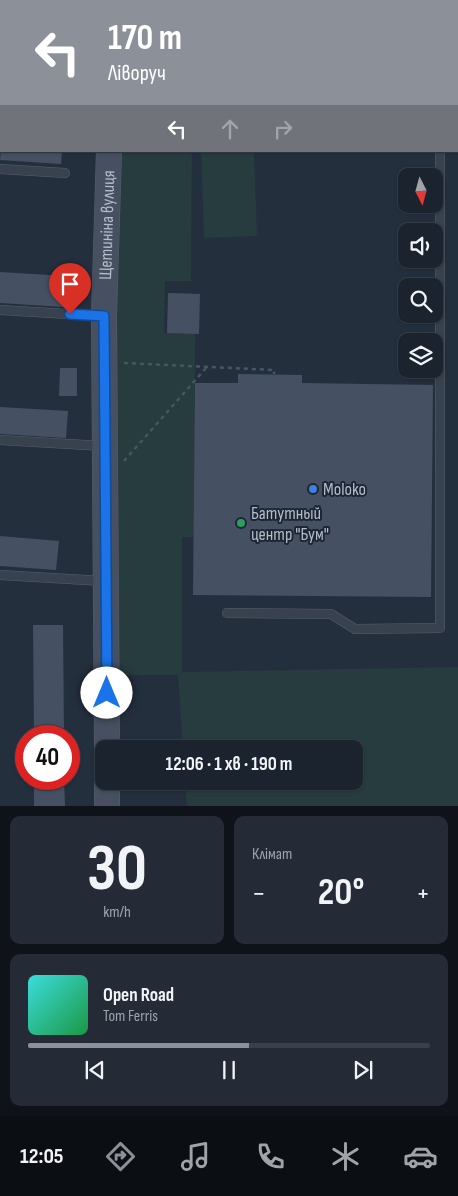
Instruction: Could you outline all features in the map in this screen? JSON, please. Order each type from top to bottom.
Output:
[{"type":"street","name":"Щетиніна вулиця","points":[[107,740],[106,581],[115,454],[104,362],[109,152]]},
{"type":"street","points":[[107,790],[107,806]]},
{"type":"lane","points":[[227,613],[331,614],[355,629],[440,628],[440,152]]},
{"type":"lane","points":[[0,169],[65,173]]},
{"type":"lane","points":[[0,310],[104,316]]},
{"type":"lane","points":[[0,440],[115,454]]},
{"type":"lane","points":[[0,575],[106,581]]},
{"type":"path","points":[[104,362],[274,370],[274,374]]},
{"type":"path","points":[[115,454],[206,368]]},
{"type":"green space","points":[[117,152],[192,152],[191,281],[165,281],[164,333],[195,333],[194,537],[182,537],[182,672],[458,667],[458,806],[187,806],[186,790],[363,790],[363,740],[182,740],[178,675],[119,675],[104,316]]},
{"type":"green space","points":[[201,152],[254,152],[257,236],[204,238]]},
{"type":"building","points":[[1,152],[62,152],[61,164],[0,160]]},
{"type":"building","points":[[0,272],[66,276],[64,307],[0,303]]},
{"type":"building","points":[[168,293],[200,294],[199,334],[167,333]]},
{"type":"building","points":[[60,368],[77,368],[77,396],[59,396]]},
{"type":"building","name":"Moloko","points":[[238,374],[302,375],[302,383],[433,385],[431,597],[193,595],[195,383],[238,383]]},
{"type":"building","points":[[0,407],[68,411],[66,438],[0,434]]},
{"type":"building","points":[[0,536],[59,541],[56,570],[0,566]]},
{"type":"building","points":[[33,625],[63,625],[64,725],[34,725]]},
{"type":"building","points":[[34,790],[64,790],[65,806],[34,806]]},
{"type":"place","name":"Moloko","points":[[313,489]]},
{"type":"place","name":"Батутный центр \"Бум\"","points":[[241,523]]},
{"type":"route","points":[[70,314],[104,316],[107,693]]}]
